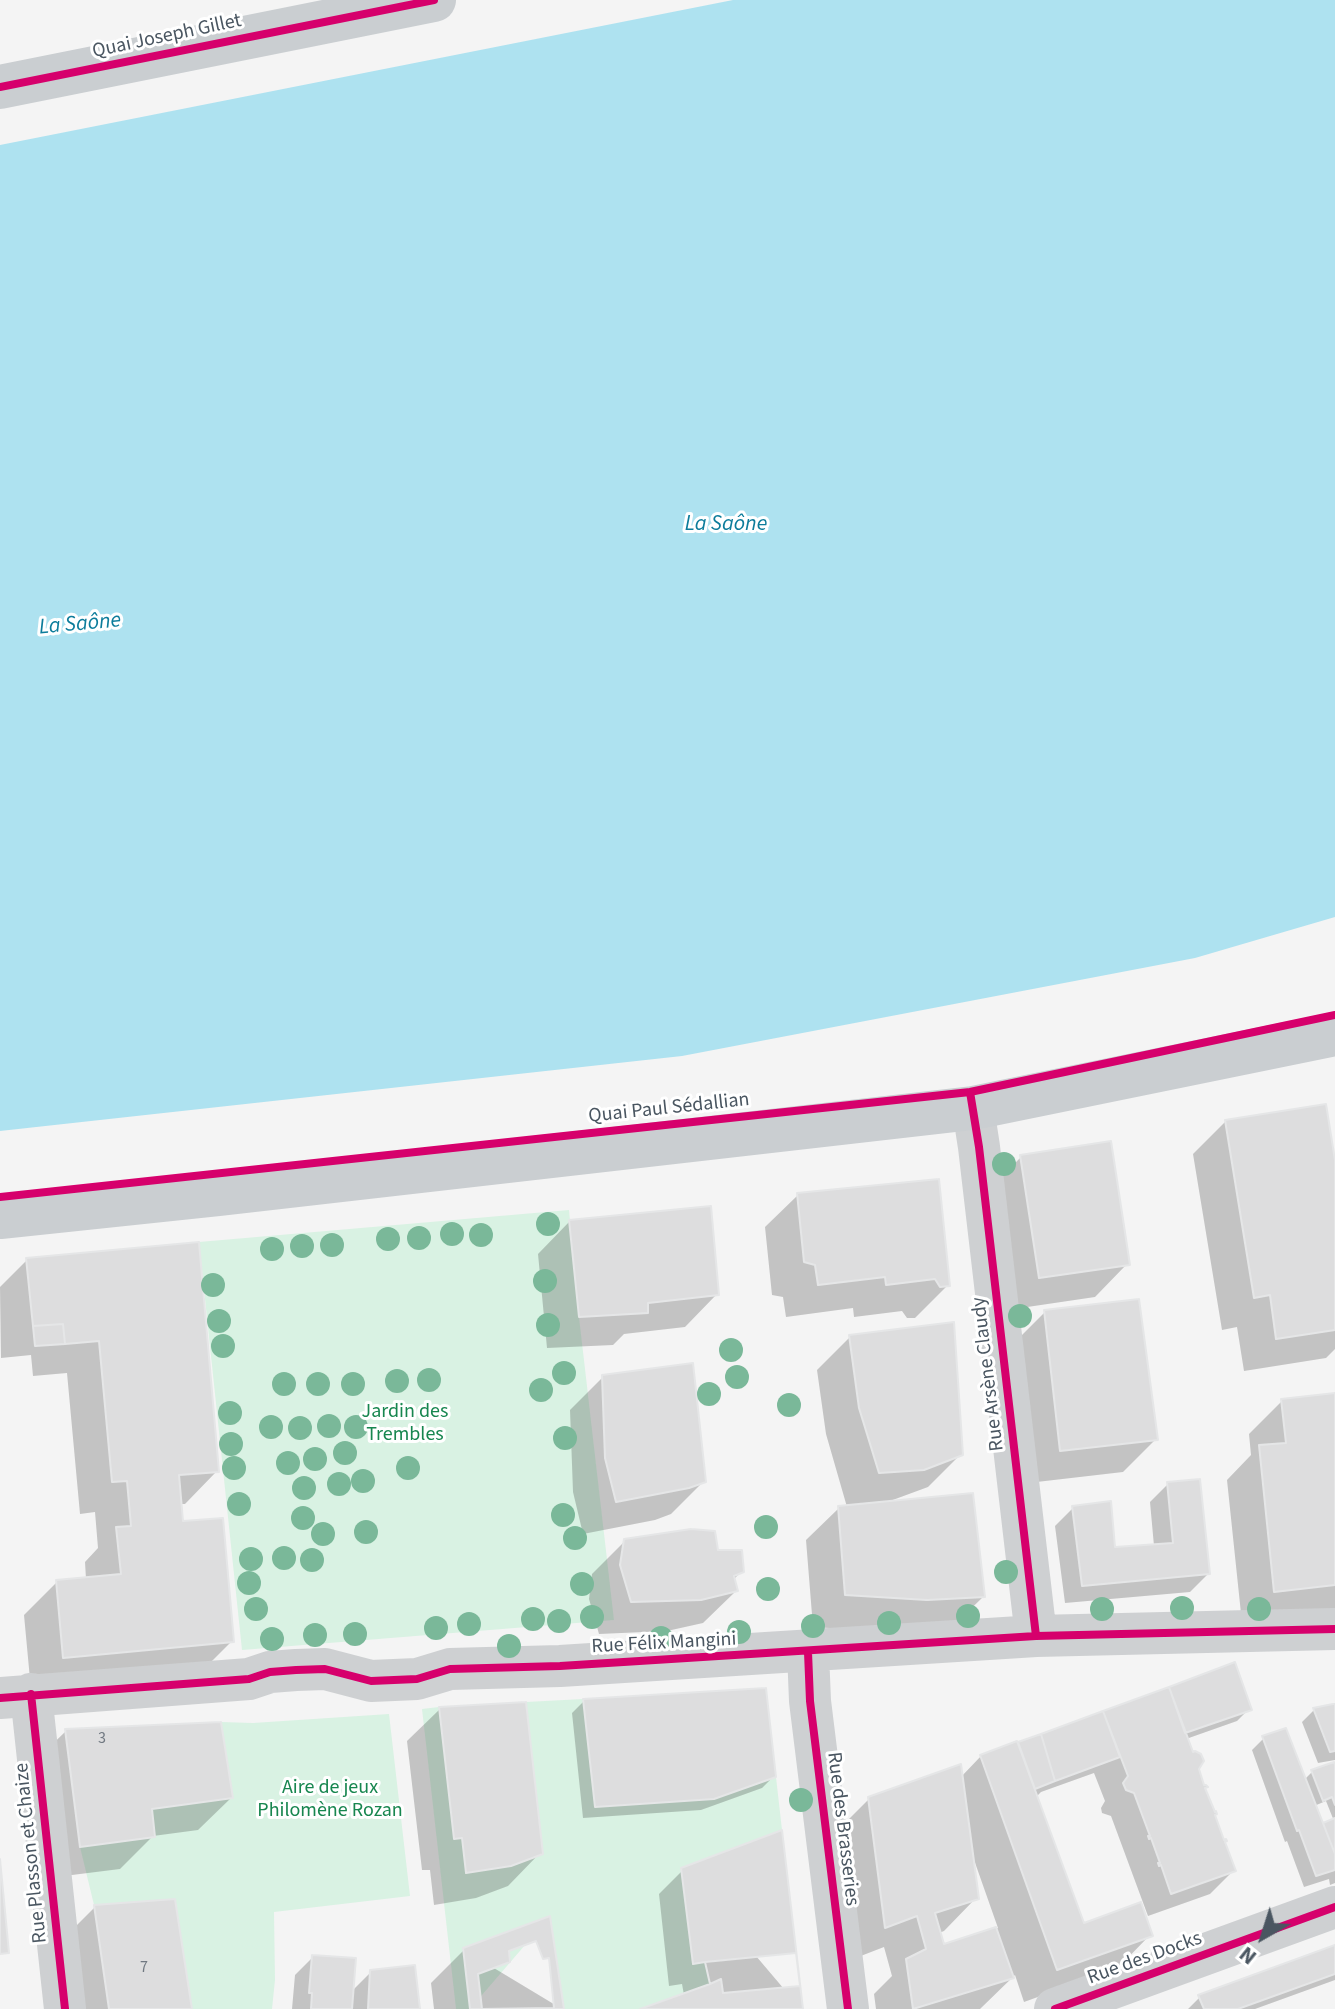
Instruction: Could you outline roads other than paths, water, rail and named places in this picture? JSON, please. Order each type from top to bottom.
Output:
[{"type":"main road","name":"Quai Joseph Gillet","points":[[0,87],[434,0]]},
{"type":"main road","name":"Quai Paul Sédallian","points":[[0,1217],[973,1108],[1335,1034]]},
{"type":"street","name":"Rue Arsène Claudy","points":[[973,1108],[1036,1636]]},
{"type":"street","name":"Rue Félix Mangini","points":[[16,1696],[249,1679],[283,1671],[325,1669],[371,1681],[417,1679],[450,1669],[560,1666],[1036,1636],[1335,1629]]},
{"type":"street","name":"Rue des Brasseries","points":[[808,1652],[810,1701],[848,2009]]},
{"type":"street","name":"Rue Plasson et Chaize","points":[[16,1696],[65,2009]]},
{"type":"street","name":"Rue des Docks","points":[[1055,2009],[1335,1907]]},
{"type":"water","name":"La Saône","points":[[733,0],[1335,0],[1335,917],[1195,958],[682,1056],[0,1131],[0,145]]},
{"type":"park label","name":"Jardin des Trembles","points":[[405,1424]]},
{"type":"park label","name":"Aire de jeux Philomène Rozan","points":[[330,1800]]}]
